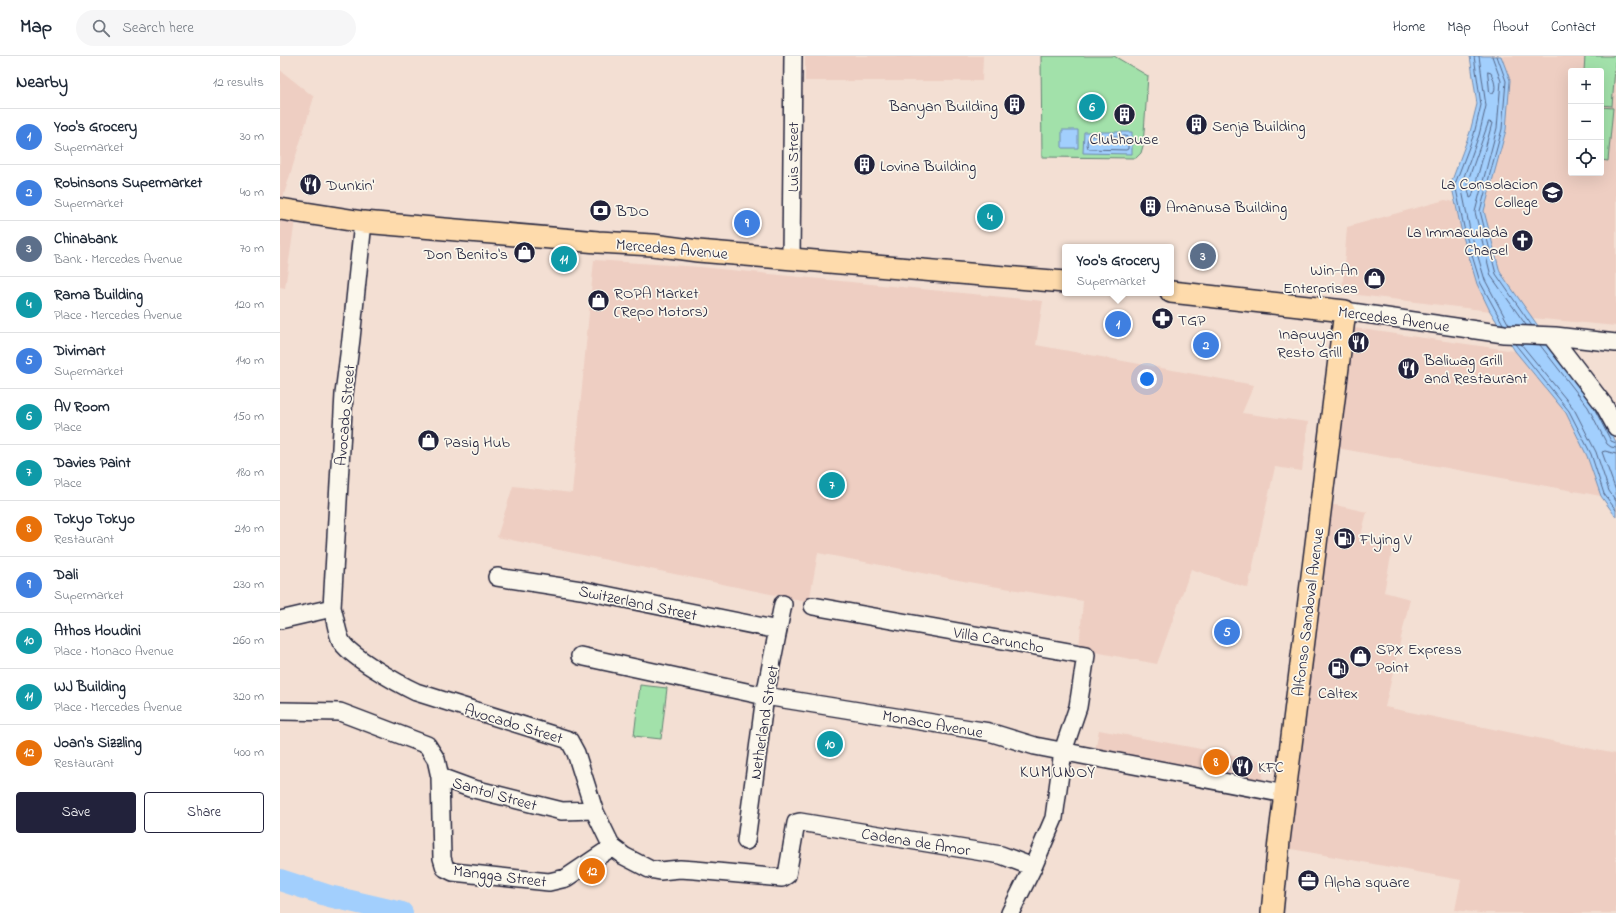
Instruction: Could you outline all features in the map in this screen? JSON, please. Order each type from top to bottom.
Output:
[{"type":"main road","name":"Mercedes Avenue","points":[[280,209],[363,222],[654,245],[698,251],[1062,282]]},
{"type":"main road","name":"Mercedes Avenue","points":[[1174,292],[1345,311]]},
{"type":"main road","name":"Alfonso Sandoval Avenue","points":[[1272,913],[1285,794],[1345,311]]},
{"type":"street","name":"Luis Street","points":[[791,258],[793,56]]},
{"type":"street","name":"Avocado Street","points":[[363,222],[344,394],[332,608],[341,641],[349,650],[368,664],[400,685],[423,695],[569,740],[576,753],[594,810],[612,847],[637,864],[649,869],[660,871]]},
{"type":"street","name":"Mercedes Avenue","points":[[1345,311],[1504,334],[1550,336],[1616,343]]},
{"type":"street","points":[[1550,336],[1604,405],[1616,427]]},
{"type":"street","name":"Switzerland Street","points":[[497,577],[581,590],[778,630]]},
{"type":"street","name":"Netherland Street","points":[[746,841],[765,696],[783,604]]},
{"type":"street","name":"Villa Caruncho","points":[[814,606],[1086,655],[1078,707],[1063,751]]},
{"type":"street","points":[[280,620],[332,608]]},
{"type":"street","name":"Monaco Avenue","points":[[580,656],[765,696],[970,728],[1034,746],[1285,794]]},
{"type":"street","name":"Santol Street","points":[[280,711],[340,712],[427,745],[436,760],[440,777],[470,788],[562,811],[594,810]]},
{"type":"street","points":[[1010,913],[1033,867],[1054,818],[1063,751]]},
{"type":"street","name":"Mangga Street","points":[[440,777],[442,855],[445,868],[454,872],[549,882],[566,878],[612,847]]},
{"type":"street","name":"Cadena de Amor","points":[[660,871],[680,869],[782,878],[787,875],[788,872],[796,822],[1001,855],[1033,867]]},
{"type":"shaded area","points":[[805,56],[983,56],[982,81],[805,81]]},
{"type":"shaded area","name":"La Consolacion College","points":[[1501,56],[1616,56],[1616,326],[1532,318],[1500,272],[1484,211],[1506,130],[1510,80]]},
{"type":"shaded area","points":[[280,70],[314,97],[282,201],[280,200]]},
{"type":"shaded area","points":[[1445,200],[1454,202],[1477,284],[1490,311],[1342,293],[1347,227]]},
{"type":"shaded area","points":[[280,217],[295,220],[285,288],[280,287]]},
{"type":"shaded area","points":[[594,260],[700,267],[1043,301],[1036,345],[1254,385],[1242,413],[1308,422],[1302,471],[1275,467],[1248,588],[1191,569],[1157,664],[1079,649],[1083,601],[974,583],[818,553],[809,602],[497,537],[513,486],[572,493]]},
{"type":"shaded area","points":[[1354,328],[1515,351],[1566,413],[1587,456],[1601,496],[1337,448]]},
{"type":"shaded area","points":[[1326,503],[1367,512],[1360,539],[1393,546],[1384,592],[1410,599],[1385,707],[1616,754],[1616,913],[1480,913],[1455,910],[1461,880],[1286,848]]},
{"type":"shaded area","points":[[1099,730],[1265,761],[1262,781],[1095,751]]},
{"type":"green space","points":[[1041,56],[1114,56],[1148,76],[1143,146],[1141,153],[1136,158],[1042,157]]},
{"type":"green space","points":[[1585,56],[1616,56],[1612,106],[1604,105],[1604,68],[1584,68]]},
{"type":"green space","points":[[1604,107],[1613,108],[1608,161],[1604,160]]},
{"type":"green space","points":[[640,685],[667,688],[661,739],[634,736]]},
{"type":"water","points":[[1470,56],[1501,56],[1510,80],[1506,130],[1484,211],[1500,272],[1560,357],[1596,402],[1616,442],[1616,517],[1601,496],[1587,456],[1566,413],[1515,351],[1490,311],[1477,284],[1462,233],[1451,183],[1470,132],[1477,104]]},
{"type":"water","points":[[1062,130],[1078,130],[1078,148],[1062,148]]},
{"type":"water","points":[[1084,132],[1132,132],[1132,154],[1083,153]]},
{"type":"waterway","points":[[280,880],[329,896],[402,913]]},
{"type":"place","name":"Banyan Building","points":[[1014,105]]},
{"type":"place","name":"AV Room","points":[[1092,107]]},
{"type":"place","name":"Clubhouse","points":[[1124,115]]},
{"type":"place","name":"Senja Building","points":[[1196,125]]},
{"type":"place","name":"Lovina Building","points":[[864,165]]},
{"type":"place","name":"Dunkin'","points":[[310,184]]},
{"type":"place","name":"La Consolacion College","points":[[1553,192]]},
{"type":"place","name":"Amanusa Building","points":[[1151,206]]},
{"type":"place","name":"BDO","points":[[601,210]]},
{"type":"place","name":"Rama Building","points":[[990,217]]},
{"type":"place","name":"Dali","points":[[747,223]]},
{"type":"place","name":"La Immaculada Chapel","points":[[1523,240]]},
{"type":"place","name":"Don Benito's","points":[[524,253]]},
{"type":"place","name":"Chinabank","points":[[1203,256]]},
{"type":"place","name":"WJ Building","points":[[564,259]]},
{"type":"place","name":"Win-An Enterprises","points":[[1374,278]]},
{"type":"place","name":"ROPA Market (Repo Motors)","points":[[599,301]]},
{"type":"place","name":"TGP","points":[[1162,319]]},
{"type":"place","name":"Yoo's Grocery","points":[[1118,324]]},
{"type":"place","name":"Inapuyan Resto Grill","points":[[1358,342]]},
{"type":"place","name":"Robinsons Supermarket","points":[[1206,345]]},
{"type":"place","name":"Baliwag Grill and Restaurant","points":[[1409,368]]},
{"type":"place","name":"Pasig Hub","points":[[429,441]]},
{"type":"place","name":"Davies Paint","points":[[832,485]]},
{"type":"place","name":"Flying V","points":[[1344,538]]},
{"type":"place","name":"Divimart","points":[[1227,632]]},
{"type":"place","name":"SPX Express Point","points":[[1360,657]]},
{"type":"place","name":"Caltex","points":[[1338,669]]},
{"type":"place","name":"Athos Houdini","points":[[830,744]]},
{"type":"place","name":"Tokyo Tokyo","points":[[1216,762]]},
{"type":"place","name":"KFC","points":[[1243,766]]},
{"type":"place","name":"Joan's Sizzling","points":[[592,871]]},
{"type":"place","name":"Alpha square","points":[[1308,881]]},
{"type":"district","name":"KUMUNOY","points":[[1058,771]]}]
